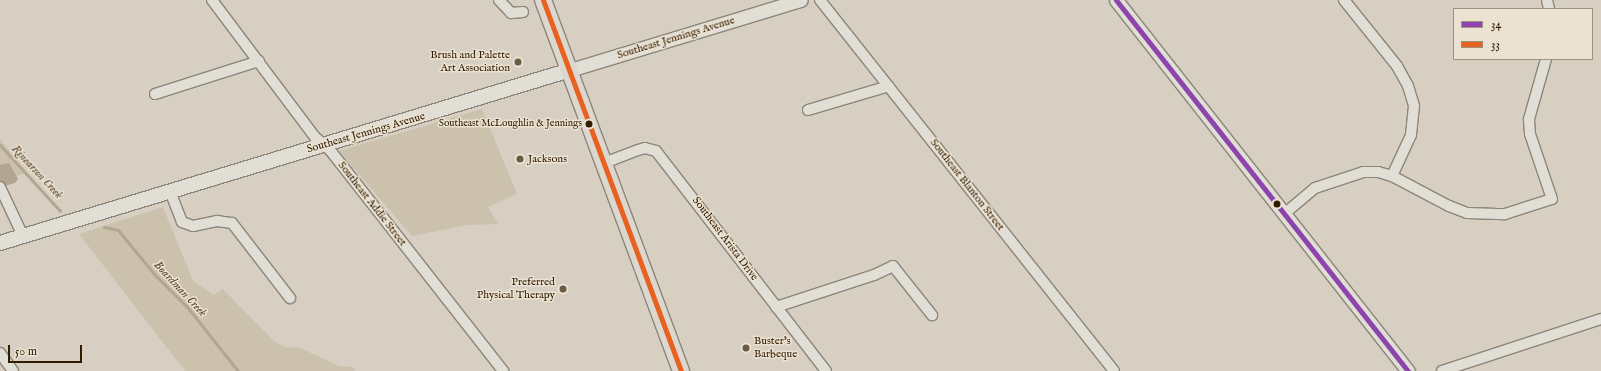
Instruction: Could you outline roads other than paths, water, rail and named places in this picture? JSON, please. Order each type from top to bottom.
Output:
[{"type":"main road","points":[[543,0],[681,371]]},
{"type":"main road","name":"Southeast Jennings Avenue","points":[[0,243],[570,70]]},
{"type":"street","name":"Southeast Addie Street","points":[[212,0],[315,137],[324,144],[503,371]]},
{"type":"street","points":[[500,0],[511,13],[523,12]]},
{"type":"street","name":"Southeast Jennings Avenue","points":[[570,70],[801,0]]},
{"type":"street","name":"Southeast Blanton Street","points":[[820,0],[1114,371]]},
{"type":"street","points":[[1116,0],[1408,371]]},
{"type":"street","points":[[1344,0],[1397,66],[1408,86],[1412,99],[1414,119],[1411,134],[1392,176]]},
{"type":"street","points":[[1284,214],[1315,188],[1348,175],[1378,172],[1392,176],[1449,206],[1467,213],[1505,214],[1552,199],[1530,134],[1529,119],[1546,60]]},
{"type":"street","points":[[155,94],[259,61]]},
{"type":"street","points":[[808,110],[889,86]]},
{"type":"street","name":"Southeast Arista Drive","points":[[604,163],[645,148],[656,151],[826,371]]},
{"type":"street","points":[[0,187],[23,236]]},
{"type":"street","points":[[170,191],[182,222],[193,226],[217,220],[232,223],[290,298]]},
{"type":"street","points":[[776,307],[874,275],[893,266],[932,315]]},
{"type":"street","points":[[1442,371],[1601,319]]},
{"type":"street","points":[[0,353],[14,371]]},
{"type":"waterway","name":"Rinearson Creek","points":[[0,145],[60,211]]},
{"type":"waterway","name":"Boardman Creek","points":[[104,227],[118,230],[155,275],[188,308],[238,371]]},
{"type":"place","name":"Brush and Palette Art Association","points":[[518,62]]},
{"type":"place","name":"Southeast McLoughlin & Jennings","points":[[589,124]]},
{"type":"place","name":"Jacksons","points":[[520,159]]},
{"type":"place","name":"Preferred Physical Therapy","points":[[563,289]]},
{"type":"place","name":"Buster's Barbeque","points":[[746,348]]}]
